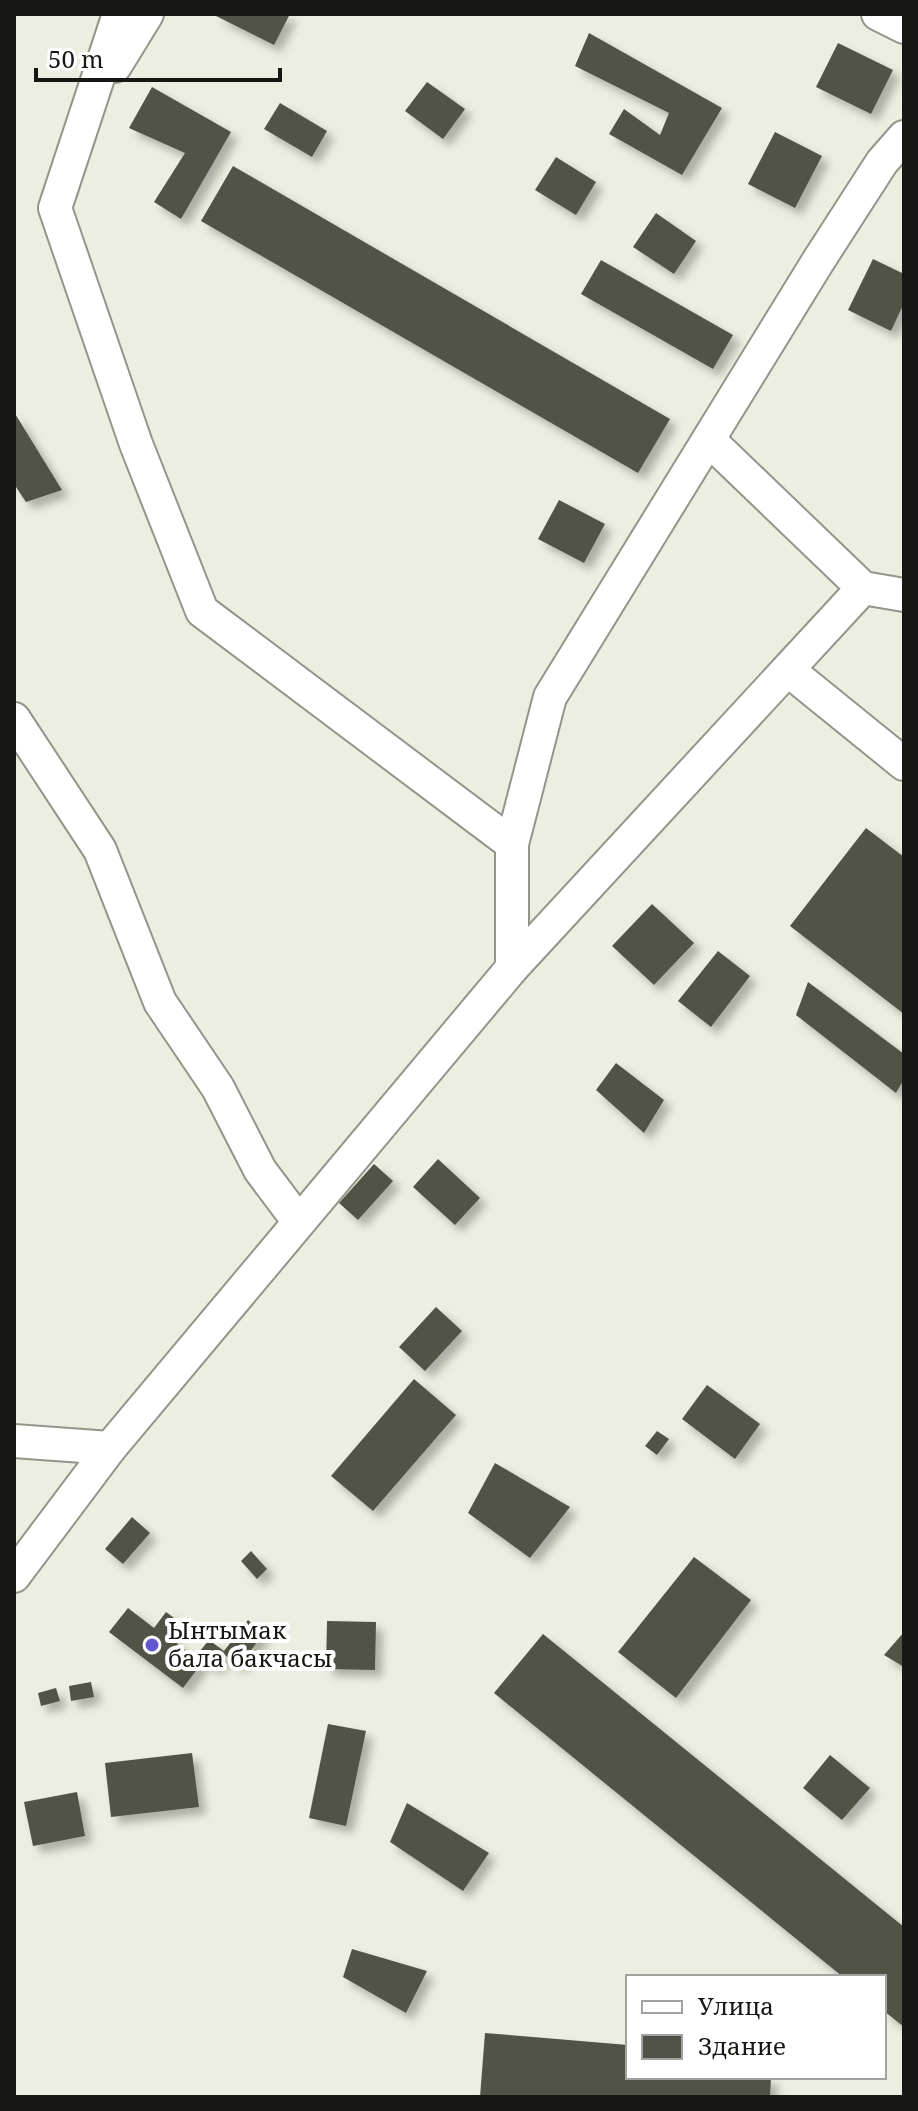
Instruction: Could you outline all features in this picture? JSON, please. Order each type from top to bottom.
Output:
[{"type":"street","points":[[119,14],[55,208],[136,444],[202,611],[512,844]]},
{"type":"street","points":[[82,121],[147,14]]},
{"type":"street","points":[[878,14],[904,27]]},
{"type":"street","points":[[512,968],[512,844],[550,697],[817,263],[882,162],[904,137]]},
{"type":"street","points":[[710,441],[863,588],[904,595]]},
{"type":"street","points":[[14,1576],[110,1448],[512,968],[863,588]]},
{"type":"street","points":[[788,670],[904,764]]},
{"type":"street","points":[[14,719],[100,850],[160,1002],[218,1088],[260,1170],[299,1222]]},
{"type":"street","points":[[14,1441],[110,1448]]},
{"type":"building","points":[[212,14],[290,14],[274,45]]},
{"type":"building","points":[[589,33],[722,108],[682,175],[609,134],[624,109],[660,135],[669,113],[575,66]]},
{"type":"building","points":[[838,43],[893,70],[871,114],[816,87]]},
{"type":"building","points":[[427,82],[465,109],[443,139],[405,111]]},
{"type":"building","points":[[152,87],[231,132],[181,219],[154,202],[185,153],[129,128]]},
{"type":"building","points":[[280,103],[327,131],[312,157],[264,129]]},
{"type":"building","points":[[775,132],[822,156],[795,208],[748,184]]},
{"type":"building","points":[[556,157],[596,182],[576,215],[535,190]]},
{"type":"building","points":[[233,166],[670,419],[638,473],[201,221]]},
{"type":"building","points":[[656,213],[696,241],[674,274],[633,247]]},
{"type":"building","points":[[873,259],[904,274],[904,303],[891,331],[848,310]]},
{"type":"building","points":[[601,260],[733,335],[713,369],[581,294]]},
{"type":"building","points":[[14,412],[62,490],[26,502],[14,484]]},
{"type":"building","points":[[559,500],[605,524],[584,563],[538,539]]},
{"type":"building","points":[[866,828],[904,857],[904,1014],[790,926]]},
{"type":"building","points":[[652,904],[694,943],[654,985],[612,946]]},
{"type":"building","points":[[718,951],[750,976],[711,1027],[678,1001]]},
{"type":"building","points":[[808,982],[904,1054],[904,1079],[896,1093],[796,1015]]},
{"type":"building","points":[[616,1063],[664,1100],[644,1133],[596,1090]]},
{"type":"building","points":[[438,1159],[480,1198],[455,1225],[413,1187]]},
{"type":"building","points":[[374,1164],[393,1181],[358,1220],[339,1203]]},
{"type":"building","points":[[436,1307],[462,1331],[425,1371],[399,1347]]},
{"type":"building","points":[[414,1379],[456,1415],[373,1511],[331,1476]]},
{"type":"building","points":[[707,1385],[760,1424],[735,1459],[682,1419]]},
{"type":"building","points":[[657,1431],[669,1439],[657,1455],[645,1446]]},
{"type":"building","points":[[495,1463],[570,1507],[530,1558],[468,1513]]},
{"type":"building","points":[[132,1517],[150,1533],[123,1564],[105,1549]]},
{"type":"building","points":[[251,1551],[267,1569],[257,1579],[241,1561]]},
{"type":"building","points":[[694,1557],[751,1600],[676,1698],[618,1652]]},
{"type":"building","points":[[128,1608],[154,1628],[166,1612],[181,1623],[170,1638],[195,1657],[209,1640],[224,1651],[248,1620],[264,1633],[239,1666],[225,1655],[215,1668],[204,1660],[183,1688],[109,1632]]},
{"type":"building","points":[[327,1621],[376,1622],[375,1670],[326,1669]]},
{"type":"building","points":[[904,1632],[904,1667],[884,1655]]},
{"type":"building","points":[[543,1634],[904,1927],[904,2027],[886,2013],[886,1975],[841,1975],[494,1693]]},
{"type":"building","points":[[91,1682],[94,1697],[71,1701],[69,1686]]},
{"type":"building","points":[[56,1688],[60,1701],[41,1706],[38,1693]]},
{"type":"building","points":[[328,1724],[366,1731],[346,1826],[309,1818]]},
{"type":"building","points":[[192,1753],[199,1807],[111,1817],[105,1763]]},
{"type":"building","points":[[830,1755],[870,1788],[842,1820],[803,1788]]},
{"type":"building","points":[[77,1792],[85,1836],[33,1846],[24,1802]]},
{"type":"building","points":[[407,1803],[489,1853],[463,1891],[390,1842]]},
{"type":"building","points":[[352,1949],[427,1971],[406,2013],[343,1977]]},
{"type":"building","points":[[485,2033],[626,2045],[626,2079],[771,2079],[770,2097],[480,2097]]},
{"type":"place","name":"Ынтымак бала бакчасы","points":[[152,1645]]}]
